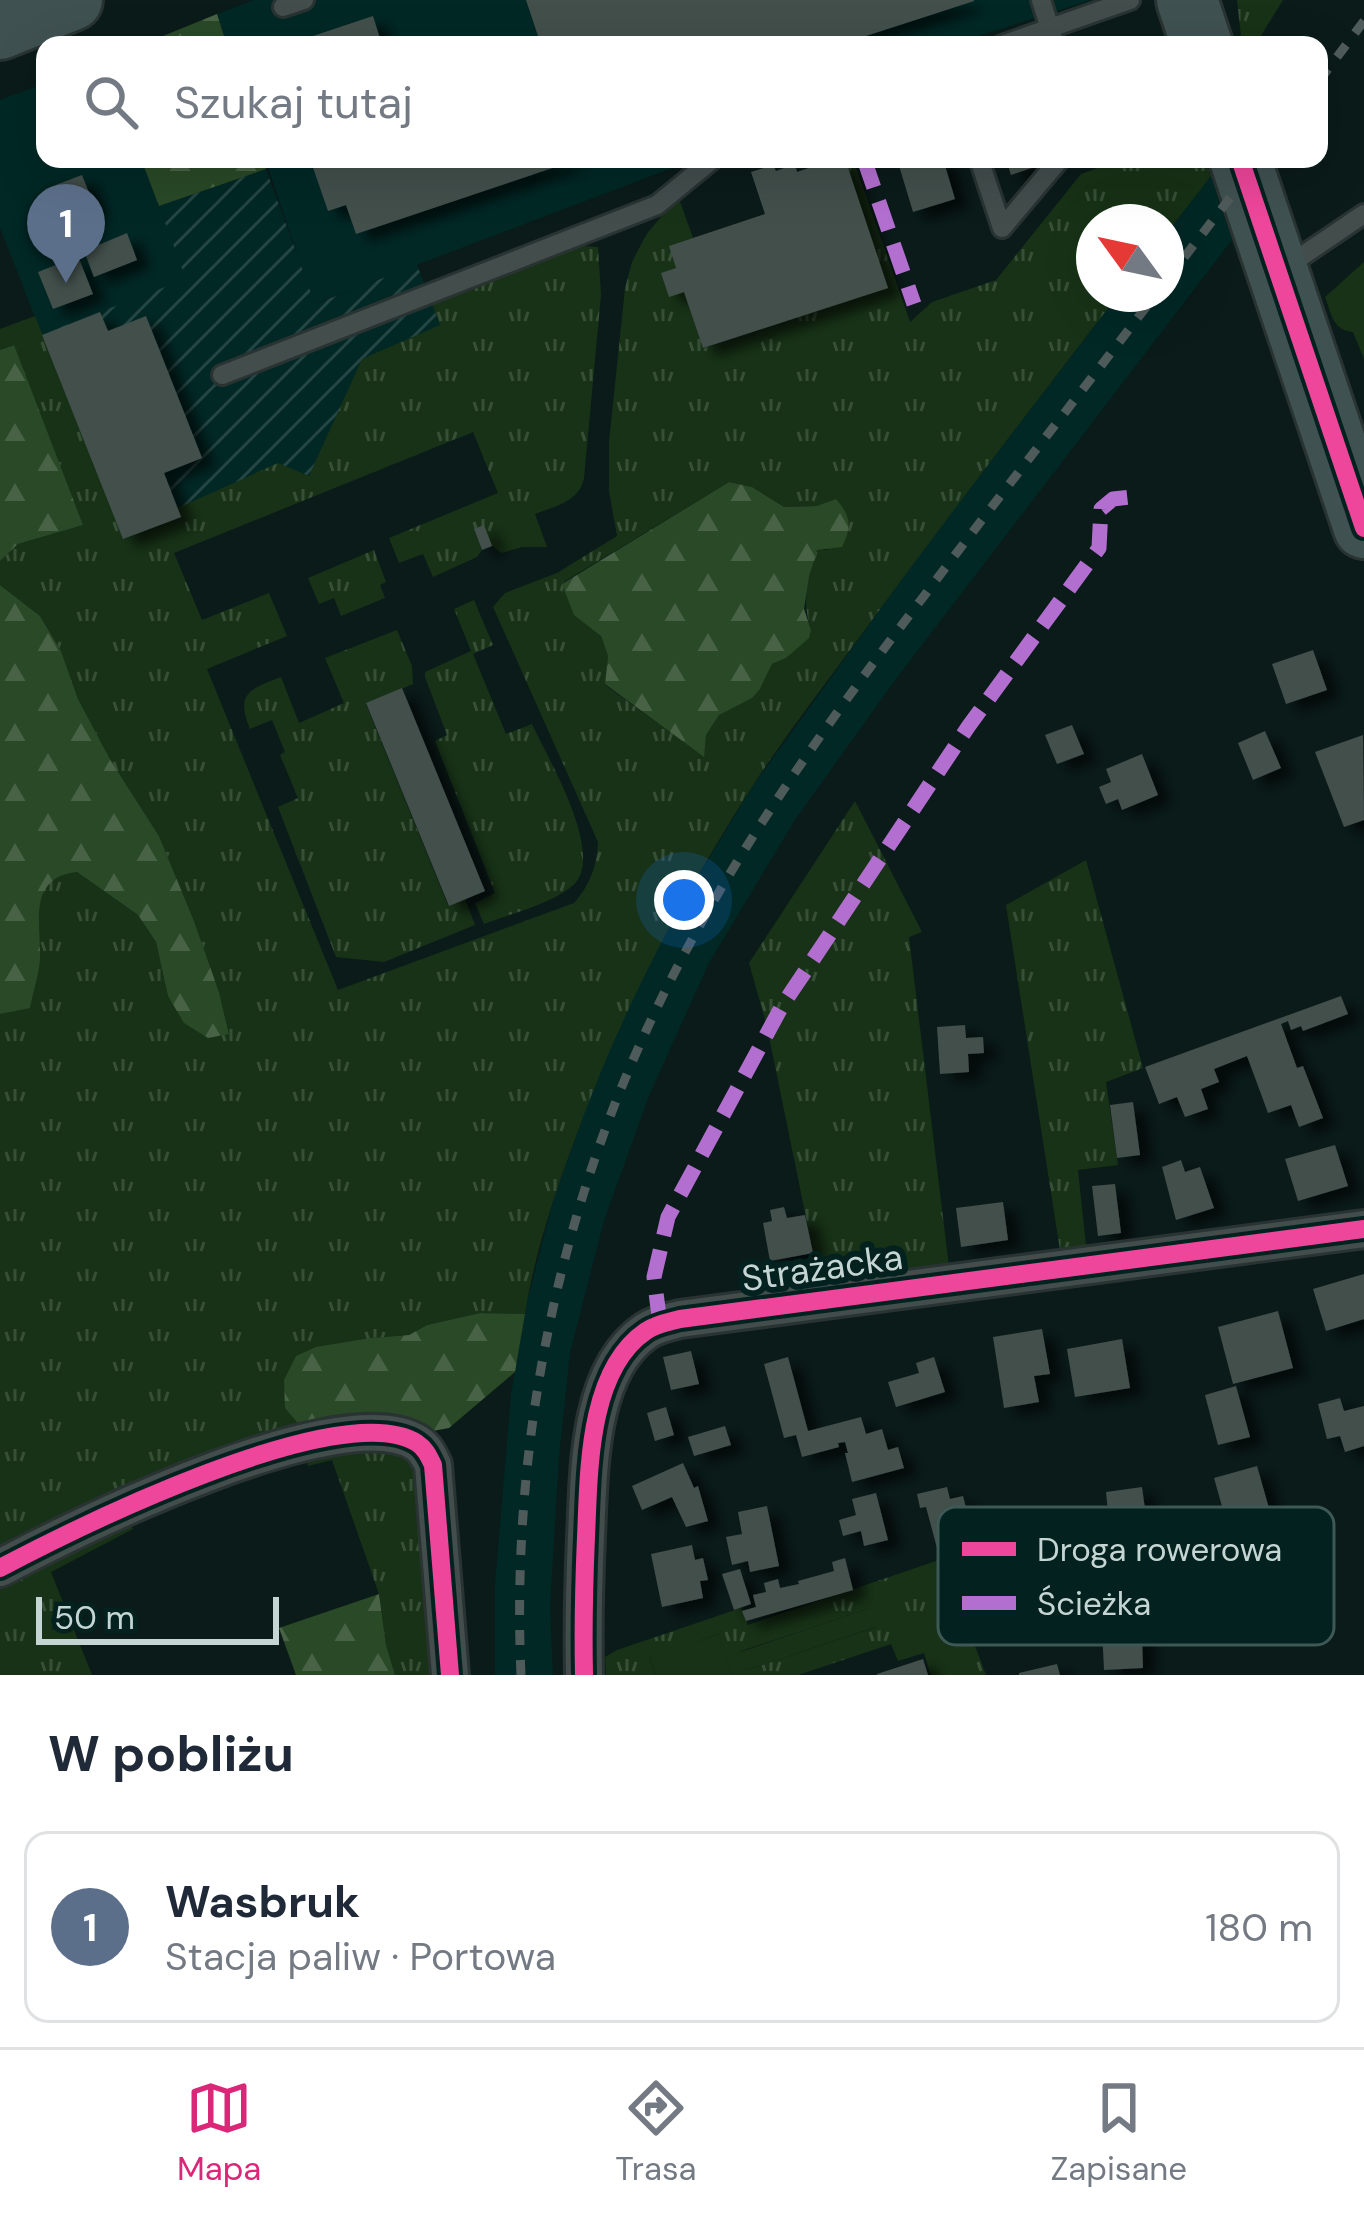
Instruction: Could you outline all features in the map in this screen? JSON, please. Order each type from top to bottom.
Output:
[{"type":"main road","points":[[0,28],[72,0]]},
{"type":"main road","points":[[1187,0],[1199,36]]},
{"type":"main road","points":[[1243,168],[1364,528]]},
{"type":"street","name":"Strażacka","points":[[584,1675],[590,1457],[595,1426],[616,1367],[647,1331],[680,1319],[1364,1228]]},
{"type":"street","points":[[0,1568],[193,1480],[291,1444],[355,1433],[405,1438],[425,1450],[433,1466],[450,1675]]},
{"type":"lane","points":[[283,7],[304,0]]},
{"type":"lane","points":[[1041,0],[1053,36]]},
{"type":"lane","points":[[1055,36],[1130,0]]},
{"type":"lane","points":[[222,374],[657,205],[702,168]]},
{"type":"lane","points":[[982,168],[1002,228],[1052,168]]},
{"type":"lane","points":[[1276,268],[1364,214]]},
{"type":"shaded area","points":[[254,0],[1091,0],[979,36],[224,36],[217,14]]},
{"type":"shaded area","points":[[36,86],[36,168],[144,168],[187,279],[42,335],[0,228],[0,100]]},
{"type":"shaded area","points":[[268,168],[672,168],[314,304]]},
{"type":"shaded area","points":[[266,169],[315,304],[417,265],[473,432],[104,580],[14,345],[186,279],[159,206]]},
{"type":"shaded area","points":[[1211,176],[1232,240],[1184,303],[1184,211]]},
{"type":"shaded area","points":[[1105,312],[1177,312],[896,679],[795,820],[709,963],[649,1096],[604,1221],[570,1353],[550,1606],[553,1675],[495,1675],[495,1585],[511,1394],[527,1302],[553,1201],[599,1071],[644,973],[752,787],[928,543]]},
{"type":"green space","points":[[1237,0],[1283,0],[1261,36],[1241,36]]},
{"type":"green space","points":[[217,14],[224,36],[163,36]]},
{"type":"green space","points":[[144,168],[266,168],[266,169],[159,206]]},
{"type":"green space","points":[[848,168],[856,168],[910,322],[932,302],[996,280],[1081,174],[1098,168],[1208,168],[1211,176],[1184,211],[1184,204],[1076,204],[1076,312],[1105,312],[804,712],[724,832],[652,960],[592,1093],[546,1226],[525,1314],[480,1313],[427,1325],[409,1335],[371,1338],[302,1428],[0,1558],[0,1014],[30,1007],[39,964],[40,904],[50,883],[77,872],[138,915],[156,942],[168,996],[208,1038],[229,1033],[194,921],[159,836],[111,761],[40,616],[0,585],[0,561],[18,544],[83,525],[13,345],[0,350],[0,329],[35,316],[124,539],[180,517],[178,508],[278,463],[309,476],[362,359],[440,325],[431,301],[571,245],[598,247],[601,295],[584,478],[572,498],[535,514],[547,547],[501,553],[474,530],[482,550],[477,557],[433,577],[423,554],[399,563],[389,538],[498,493],[473,432],[174,553],[202,620],[269,593],[287,636],[207,669],[338,990],[574,903],[592,875],[598,842],[493,607],[505,593],[557,573],[617,536],[609,491],[609,442],[625,288],[646,235],[678,196],[693,238],[670,246],[676,268],[662,273],[684,292],[704,348],[887,288]],"holes":[[[729,482],[752,487],[784,507],[816,506],[836,499],[827,550],[817,549],[809,580],[806,609],[811,630],[786,658],[772,664],[760,689],[719,715],[706,735],[703,756],[605,685],[608,656],[601,636],[562,583]]]},
{"type":"green space","points":[[1364,262],[1364,359],[1353,332],[1337,325],[1325,297]]},
{"type":"green space","points":[[14,345],[83,525],[18,544],[0,561],[0,350]]},
{"type":"green space","points":[[729,482],[752,487],[784,507],[816,506],[836,499],[845,511],[848,528],[842,547],[817,550],[804,609],[809,638],[772,664],[752,698],[719,715],[706,735],[704,757],[605,684],[608,656],[601,636],[574,615],[562,584]]},
{"type":"green space","points":[[374,550],[386,582],[380,585],[385,598],[341,616],[334,598],[319,604],[308,578]]},
{"type":"green space","points":[[0,585],[40,616],[111,761],[159,836],[194,921],[229,1034],[208,1038],[184,1023],[168,996],[156,942],[138,915],[77,872],[61,876],[44,892],[39,965],[30,1008],[0,1014]]},
{"type":"green space","points":[[474,600],[493,645],[473,654],[506,734],[532,724],[571,807],[583,854],[581,873],[571,887],[541,904],[484,924],[475,903],[495,893],[435,741],[447,735],[425,677],[425,672],[471,651],[454,609]]},
{"type":"green space","points":[[397,630],[412,666],[413,684],[366,704],[448,905],[465,899],[475,925],[384,962],[336,957],[278,807],[298,798],[280,755],[285,752],[272,720],[250,729],[245,700],[254,689],[281,677],[299,723],[344,703],[325,658]]},
{"type":"green space","points":[[855,801],[922,932],[909,937],[949,1267],[819,1281],[767,1027],[749,963]]},
{"type":"green space","points":[[1086,860],[1143,1068],[1106,1082],[1118,1165],[1078,1170],[1086,1246],[1060,1250],[1006,905]]},
{"type":"green space","points":[[480,1313],[525,1314],[515,1372],[449,1428],[427,1432],[302,1428],[285,1408],[284,1380],[296,1356],[316,1347],[409,1335],[427,1325]]},
{"type":"green space","points":[[380,1443],[421,1470],[439,1675],[395,1675],[379,1594],[332,1460],[308,1466],[305,1453]]},
{"type":"green space","points":[[129,1522],[133,1529],[51,1572],[92,1675],[0,1675],[0,1580]]},
{"type":"green space","points":[[938,1560],[938,1645],[975,1645],[986,1675],[931,1675],[924,1653],[898,1661],[891,1644],[798,1675],[732,1675],[718,1634],[650,1658],[656,1675],[606,1675],[605,1657],[617,1650],[741,1608],[748,1625]],"holes":[[[870,1608],[879,1631],[877,1627],[747,1670],[741,1651]]]},
{"type":"green space","points":[[379,1594],[395,1675],[296,1675],[279,1628]]},
{"type":"green space","points":[[898,1594],[907,1621],[747,1670],[740,1652]]},
{"type":"green space","points":[[719,1634],[732,1675],[656,1675],[650,1657]]},
{"type":"building","points":[[526,0],[974,0],[866,36],[538,36]]},
{"type":"building","points":[[373,16],[379,36],[313,36]]},
{"type":"building","points":[[313,168],[552,168],[356,234],[346,205],[328,211]]},
{"type":"building","points":[[796,168],[797,172],[848,168],[888,288],[703,348],[684,292],[669,297],[661,273],[676,268],[669,246],[765,214],[751,172]]},
{"type":"building","points":[[900,168],[946,168],[955,199],[913,212]]},
{"type":"building","points":[[82,175],[95,208],[58,222],[45,189]]},
{"type":"building","points":[[127,233],[137,260],[94,277],[84,251]]},
{"type":"building","points":[[78,256],[93,294],[53,309],[38,272]]},
{"type":"building","points":[[100,312],[108,331],[146,316],[202,458],[164,473],[181,517],[123,539],[42,335]]},
{"type":"building","points":[[484,525],[492,546],[482,550],[474,529]]},
{"type":"building","points":[[1313,650],[1327,690],[1286,704],[1272,664]]},
{"type":"building","points":[[402,688],[485,891],[449,906],[366,703]]},
{"type":"building","points":[[1072,725],[1084,754],[1057,764],[1045,735]]},
{"type":"building","points":[[1265,731],[1281,768],[1253,780],[1238,743]]},
{"type":"building","points":[[1363,735],[1364,820],[1344,827],[1315,752]]},
{"type":"building","points":[[1142,754],[1158,795],[1122,810],[1118,799],[1106,804],[1099,787],[1111,782],[1106,769]]},
{"type":"building","points":[[1341,996],[1348,1014],[1303,1031],[1301,1026],[1291,1030],[1288,1021],[1281,1024],[1323,1118],[1299,1127],[1291,1105],[1268,1113],[1247,1056],[1214,1069],[1219,1082],[1201,1089],[1208,1109],[1185,1117],[1177,1097],[1159,1104],[1145,1067]]},
{"type":"building","points":[[965,1025],[966,1038],[983,1037],[984,1053],[968,1054],[969,1072],[940,1074],[937,1027]]},
{"type":"building","points":[[1133,1102],[1140,1155],[1117,1158],[1110,1105]]},
{"type":"building","points":[[1335,1145],[1348,1186],[1298,1201],[1285,1159]]},
{"type":"building","points":[[1181,1160],[1185,1172],[1200,1167],[1214,1208],[1176,1220],[1162,1167]]},
{"type":"building","points":[[1115,1184],[1121,1233],[1098,1236],[1092,1186]]},
{"type":"building","points":[[1003,1202],[1008,1240],[961,1247],[956,1208]]},
{"type":"building","points":[[784,1207],[787,1218],[805,1215],[813,1253],[770,1261],[763,1223],[772,1221],[770,1210]]},
{"type":"building","points":[[1364,1274],[1364,1319],[1326,1331],[1313,1289]]},
{"type":"building","points":[[1278,1311],[1293,1368],[1233,1384],[1218,1327]]},
{"type":"building","points":[[1042,1329],[1050,1374],[1034,1376],[1039,1402],[1004,1408],[993,1337]]},
{"type":"building","points":[[1122,1339],[1130,1388],[1075,1397],[1067,1349]]},
{"type":"building","points":[[691,1351],[699,1384],[671,1390],[663,1357]]},
{"type":"building","points":[[788,1357],[808,1431],[861,1417],[866,1434],[882,1429],[888,1450],[898,1447],[904,1468],[852,1482],[845,1442],[802,1457],[796,1435],[784,1438],[764,1364]]},
{"type":"building","points":[[934,1357],[945,1392],[896,1407],[888,1382],[919,1373],[916,1363]]},
{"type":"building","points":[[1236,1386],[1250,1437],[1218,1445],[1205,1395]]},
{"type":"building","points":[[1340,1398],[1344,1411],[1364,1406],[1364,1446],[1345,1452],[1340,1436],[1327,1439],[1318,1404]]},
{"type":"building","points":[[666,1407],[674,1435],[655,1441],[647,1413]]},
{"type":"building","points":[[725,1426],[731,1445],[694,1456],[688,1437]]},
{"type":"building","points":[[683,1463],[694,1488],[698,1486],[708,1521],[686,1527],[672,1497],[642,1510],[632,1486]]},
{"type":"building","points":[[1257,1466],[1269,1507],[1222,1507],[1214,1478]]},
{"type":"building","points":[[947,1487],[950,1499],[963,1496],[966,1507],[938,1507],[938,1548],[926,1507],[920,1508],[917,1494]]},
{"type":"building","points":[[1142,1487],[1145,1507],[1108,1507],[1106,1492]]},
{"type":"building","points":[[876,1493],[888,1540],[864,1546],[861,1531],[843,1536],[839,1520],[856,1515],[852,1499]]},
{"type":"building","points":[[767,1506],[779,1566],[750,1572],[748,1561],[732,1565],[726,1537],[742,1534],[738,1512]]},
{"type":"building","points":[[692,1545],[695,1560],[703,1558],[708,1580],[700,1581],[703,1598],[662,1607],[651,1554]]},
{"type":"building","points":[[845,1558],[853,1590],[746,1621],[742,1611],[756,1607],[753,1595],[766,1592],[764,1583],[778,1579],[780,1588],[799,1584],[834,1571],[832,1562]]},
{"type":"building","points":[[740,1569],[751,1604],[734,1610],[722,1574]]},
{"type":"building","points":[[1103,1645],[1142,1645],[1143,1668],[1104,1670]]},
{"type":"building","points":[[923,1659],[928,1675],[877,1675],[877,1674]]},
{"type":"building","points":[[1057,1664],[1060,1675],[1019,1675],[1019,1673]]},
{"type":"railway","points":[[1328,69],[1364,21]]},
{"type":"railway","points":[[1184,258],[1253,168]]},
{"type":"railway","points":[[521,1675],[523,1510],[545,1346],[586,1185],[646,1031],[705,916],[809,752],[1142,312]]},
{"type":"marked path","points":[[867,168],[914,304]]},
{"type":"marked path","points":[[660,1324],[654,1277],[668,1217],[782,1006],[968,727],[1099,548],[1101,509],[1113,499],[1131,497]]},
{"type":"cycle path","points":[[1243,168],[1364,528]]},
{"type":"cycle path","points":[[584,1675],[587,1512],[595,1425],[612,1371],[627,1349],[650,1329],[680,1319],[1364,1229]]},
{"type":"cycle path","points":[[0,1568],[209,1472],[331,1437],[381,1433],[417,1443],[433,1465],[450,1675]]},
{"type":"place","name":"Wasbruk","points":[[66,283]]}]
